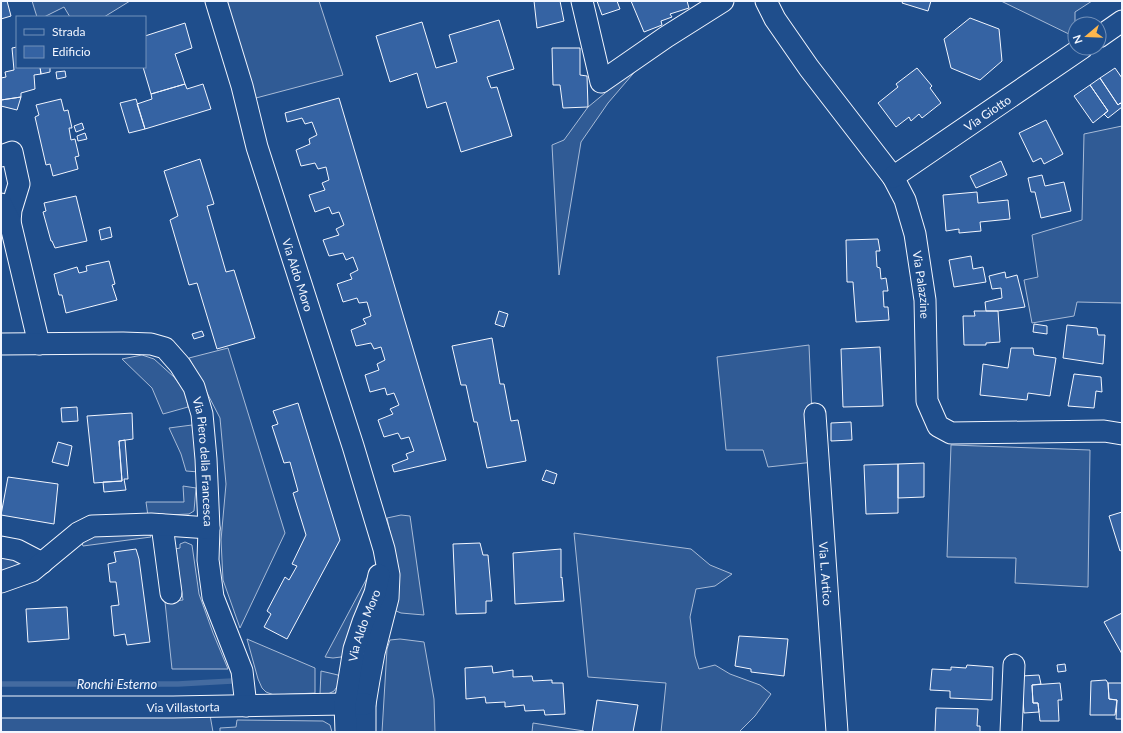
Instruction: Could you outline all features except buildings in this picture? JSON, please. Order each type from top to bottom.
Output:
[{"type":"street","name":"Via Aldo Moro","points":[[216,1],[242,86],[257,147],[358,461],[384,548],[389,575],[388,598],[374,653],[361,668],[355,704],[346,732]]},
{"type":"street","points":[[582,1],[601,82],[666,37],[723,1]]},
{"type":"street","name":"Via Palazzine","points":[[766,1],[775,19],[808,68],[893,178],[905,200],[915,234],[925,300],[927,401],[938,426],[951,433],[1104,431],[1122,434]]},
{"type":"street","points":[[1107,31],[1122,21]]},
{"type":"street","name":"Via Giotto","points":[[893,178],[1070,56]]},
{"type":"street","points":[[1,156],[12,152],[19,184],[11,210],[5,213],[39,344]]},
{"type":"street","name":"Via Piero della Francesca","points":[[1,344],[151,344],[165,348],[180,365],[194,387],[202,414],[206,459],[209,528],[208,560],[213,597],[242,671],[246,706]]},
{"type":"street","name":"Via L. Artico","points":[[814,414],[838,732]]},
{"type":"street","points":[[162,525],[171,593]]},
{"type":"street","points":[[1,582],[32,571],[78,533],[92,526],[162,525],[209,528]]},
{"type":"street","points":[[1,547],[17,550],[42,563]]},
{"type":"street","name":"Via Aldo Moro","points":[[365,732],[355,704],[354,649],[375,593],[384,548]]},
{"type":"street","points":[[1011,732],[1014,665]]},
{"type":"street","points":[[355,704],[356,732]]},
{"type":"street","name":"Via Villastorta","points":[[1,707],[355,704]]},
{"type":"shaded area","points":[[32,1],[130,1],[106,16],[69,16],[64,7],[46,16],[37,16]]},
{"type":"shaded area","points":[[226,1],[319,1],[343,75],[256,98]]},
{"type":"shaded area","points":[[1001,1],[1092,1],[1075,12],[1075,16],[1067,16],[1067,33]]},
{"type":"shaded area","points":[[644,61],[608,103],[581,142],[559,275],[552,145],[564,140],[588,107]]},
{"type":"shaded area","points":[[1122,126],[1122,303],[1077,302],[1074,316],[1032,323],[1024,280],[1038,277],[1032,235],[1082,220],[1084,134]]},
{"type":"shaded area","points":[[809,345],[814,462],[768,467],[763,450],[726,450],[717,357]]},
{"type":"shaded area","points":[[228,348],[285,533],[240,628],[223,580],[221,540],[226,484],[220,418],[189,358]]},
{"type":"shaded area","points":[[142,355],[154,359],[174,377],[186,393],[188,407],[163,414],[152,388],[122,359]]},
{"type":"shaded area","points":[[192,425],[199,472],[186,471],[181,454],[169,428]]},
{"type":"shaded area","points":[[951,445],[1090,450],[1088,587],[1015,583],[1016,558],[947,557]]},
{"type":"shaded area","points":[[183,486],[196,488],[194,511],[189,514],[148,516],[146,502],[184,502]]},
{"type":"shaded area","points":[[401,515],[410,516],[424,615],[401,613],[396,611],[393,546],[387,518]]},
{"type":"shaded area","points":[[98,533],[150,535],[151,537],[83,546],[82,543]]},
{"type":"shaded area","points":[[574,533],[691,549],[710,565],[732,574],[715,586],[696,589],[690,617],[695,656],[699,669],[715,665],[730,674],[760,685],[771,694],[755,716],[739,732],[661,732],[666,683],[588,677]]},
{"type":"shaded area","points":[[185,542],[192,545],[199,594],[228,669],[172,669],[165,602],[183,600],[175,549],[180,548],[180,544]]},
{"type":"shaded area","points":[[1,554],[21,562],[22,567],[1,575]]},
{"type":"shaded area","points":[[374,565],[345,654],[341,657],[325,657]]},
{"type":"shaded area","points":[[247,639],[315,668],[315,693],[274,695],[266,692],[262,688],[258,679]]},
{"type":"shaded area","points":[[400,639],[424,642],[434,699],[435,732],[382,732],[387,649],[390,640]]},
{"type":"shaded area","points":[[321,671],[338,675],[341,681],[334,691],[328,694],[320,694]]},
{"type":"shaded area","points":[[210,715],[213,732],[1,732],[1,716]]},
{"type":"shaded area","points":[[237,720],[323,721],[330,725],[332,732],[220,732],[220,728],[236,727]]},
{"type":"shaded area","points":[[533,723],[584,731],[584,732],[532,732]]},
{"type":"waterway","name":"Ronchi Esterno","points":[[1,684],[178,684],[232,681]]}]
